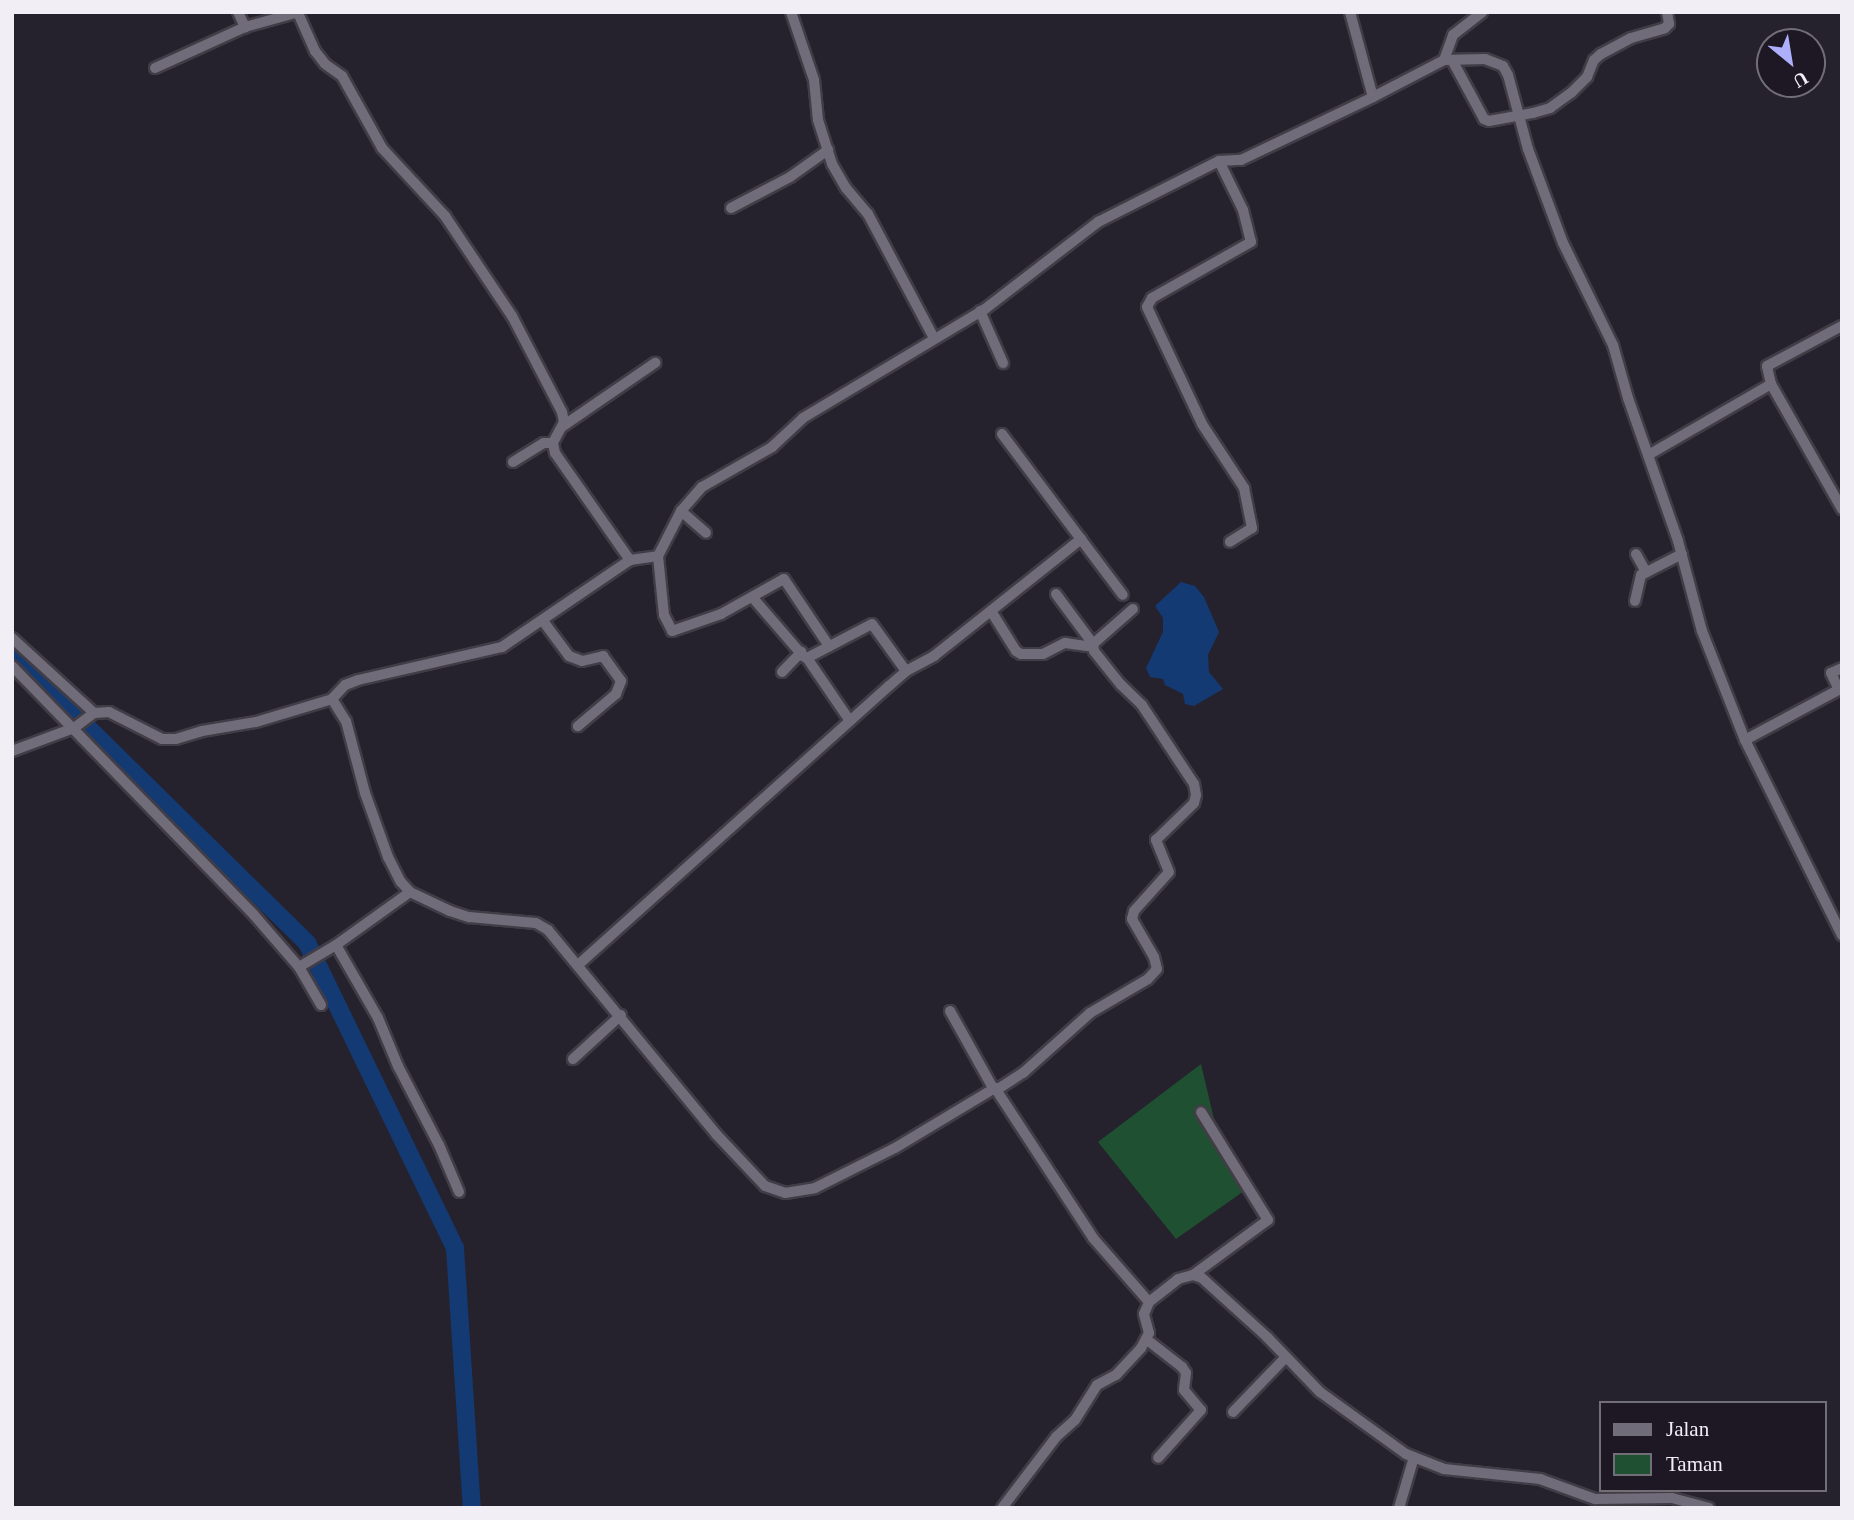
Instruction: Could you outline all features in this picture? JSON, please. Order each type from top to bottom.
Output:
[{"type":"street","points":[[238,12],[244,27]]},
{"type":"street","points":[[155,68],[244,27],[299,12],[315,51],[325,64],[342,76],[382,148],[445,216],[489,278],[562,412],[563,426]]},
{"type":"street","points":[[791,12],[814,80],[818,120],[828,150],[845,188],[868,214],[934,338]]},
{"type":"street","points":[[1482,12],[1453,35],[1448,60],[1484,119],[1489,121],[1550,108],[1587,77],[1594,60],[1601,54],[1631,38],[1665,28],[1669,24],[1667,12]]},
{"type":"street","points":[[1352,13],[1373,97]]},
{"type":"street","points":[[829,646],[784,579],[753,598],[672,631],[664,615],[658,556],[681,511],[702,487],[772,447],[803,418],[980,311],[1098,222],[1219,161],[1241,160],[1448,60],[1485,59],[1503,66],[1528,149],[1563,243],[1614,345],[1628,398],[1650,454],[1682,554],[1702,631],[1745,740],[1842,935]]},
{"type":"street","points":[[731,208],[790,177],[828,150]]},
{"type":"street","points":[[1219,161],[1242,211],[1251,242],[1152,299],[1147,307],[1202,424],[1244,488],[1252,528],[1230,542]]},
{"type":"street","points":[[980,311],[1003,363]]},
{"type":"street","points":[[1842,326],[1767,366],[1771,384],[1842,509]]},
{"type":"street","points":[[630,560],[555,453],[553,443],[563,426],[655,363]]},
{"type":"street","points":[[1650,454],[1771,384]]},
{"type":"street","points":[[1002,434],[1123,594]]},
{"type":"street","points":[[513,462],[544,443],[553,443]]},
{"type":"street","points":[[681,511],[706,533]]},
{"type":"street","points":[[578,965],[906,671],[934,656],[1081,538]]},
{"type":"street","points":[[1636,554],[1646,572]]},
{"type":"street","points":[[1635,601],[1638,580],[1646,572],[1682,554]]},
{"type":"street","points":[[12,751],[76,726],[93,714],[109,712],[162,739],[176,739],[202,731],[256,722],[332,699],[345,685],[358,680],[502,648],[630,560],[658,556]]},
{"type":"street","points":[[332,699],[346,721],[365,793],[388,857],[410,892],[469,917],[542,925],[621,1015],[716,1134],[765,1186],[785,1193],[804,1192],[895,1148],[1023,1073],[1090,1013],[1148,979],[1157,969],[1154,957],[1132,919],[1134,911],[1166,878],[1168,867],[1156,840],[1194,803],[1194,784],[1142,705],[1106,668],[1093,645],[1056,594]]},
{"type":"street","points":[[753,598],[804,655],[850,721]]},
{"type":"street","points":[[991,611],[1021,654],[1043,654],[1065,643],[1093,645],[1133,609]]},
{"type":"street","points":[[542,621],[569,656],[582,661],[603,656],[621,681],[616,694],[578,726]]},
{"type":"street","points":[[782,672],[804,655],[829,646],[872,624],[906,671]]},
{"type":"street","points":[[12,638],[93,714]]},
{"type":"street","points":[[12,666],[76,726],[301,966],[321,1005]]},
{"type":"street","points":[[1745,740],[1840,689],[1831,673],[1842,668]]},
{"type":"street","points":[[301,966],[336,946],[410,892]]},
{"type":"street","points":[[336,946],[381,1023],[394,1059],[439,1145],[459,1192]]},
{"type":"street","points":[[950,1011],[996,1089],[1093,1238],[1149,1302]]},
{"type":"street","points":[[573,1059],[621,1015]]},
{"type":"street","points":[[1002,1508],[1056,1437],[1075,1420],[1097,1385],[1122,1370],[1146,1339],[1149,1334],[1144,1314],[1149,1302],[1178,1279],[1193,1275],[1268,1220],[1201,1112]]},
{"type":"street","points":[[1193,1275],[1210,1283],[1320,1392],[1387,1443],[1413,1457],[1444,1469],[1540,1479],[1594,1503],[1672,1498],[1709,1508]]},
{"type":"street","points":[[1146,1339],[1182,1367],[1186,1373],[1184,1390],[1201,1410],[1158,1458]]},
{"type":"street","points":[[1233,1412],[1285,1358]]},
{"type":"street","points":[[1399,1508],[1413,1457]]},
{"type":"green space","points":[[1201,1064],[1218,1136],[1251,1186],[1176,1239],[1098,1142]]},
{"type":"water","points":[[1181,582],[1195,586],[1204,597],[1219,632],[1208,655],[1209,672],[1223,689],[1194,706],[1185,704],[1183,694],[1165,685],[1163,679],[1150,677],[1146,668],[1163,632],[1163,618],[1155,606]]},
{"type":"waterway","points":[[12,653],[307,943],[455,1248],[472,1508]]}]
